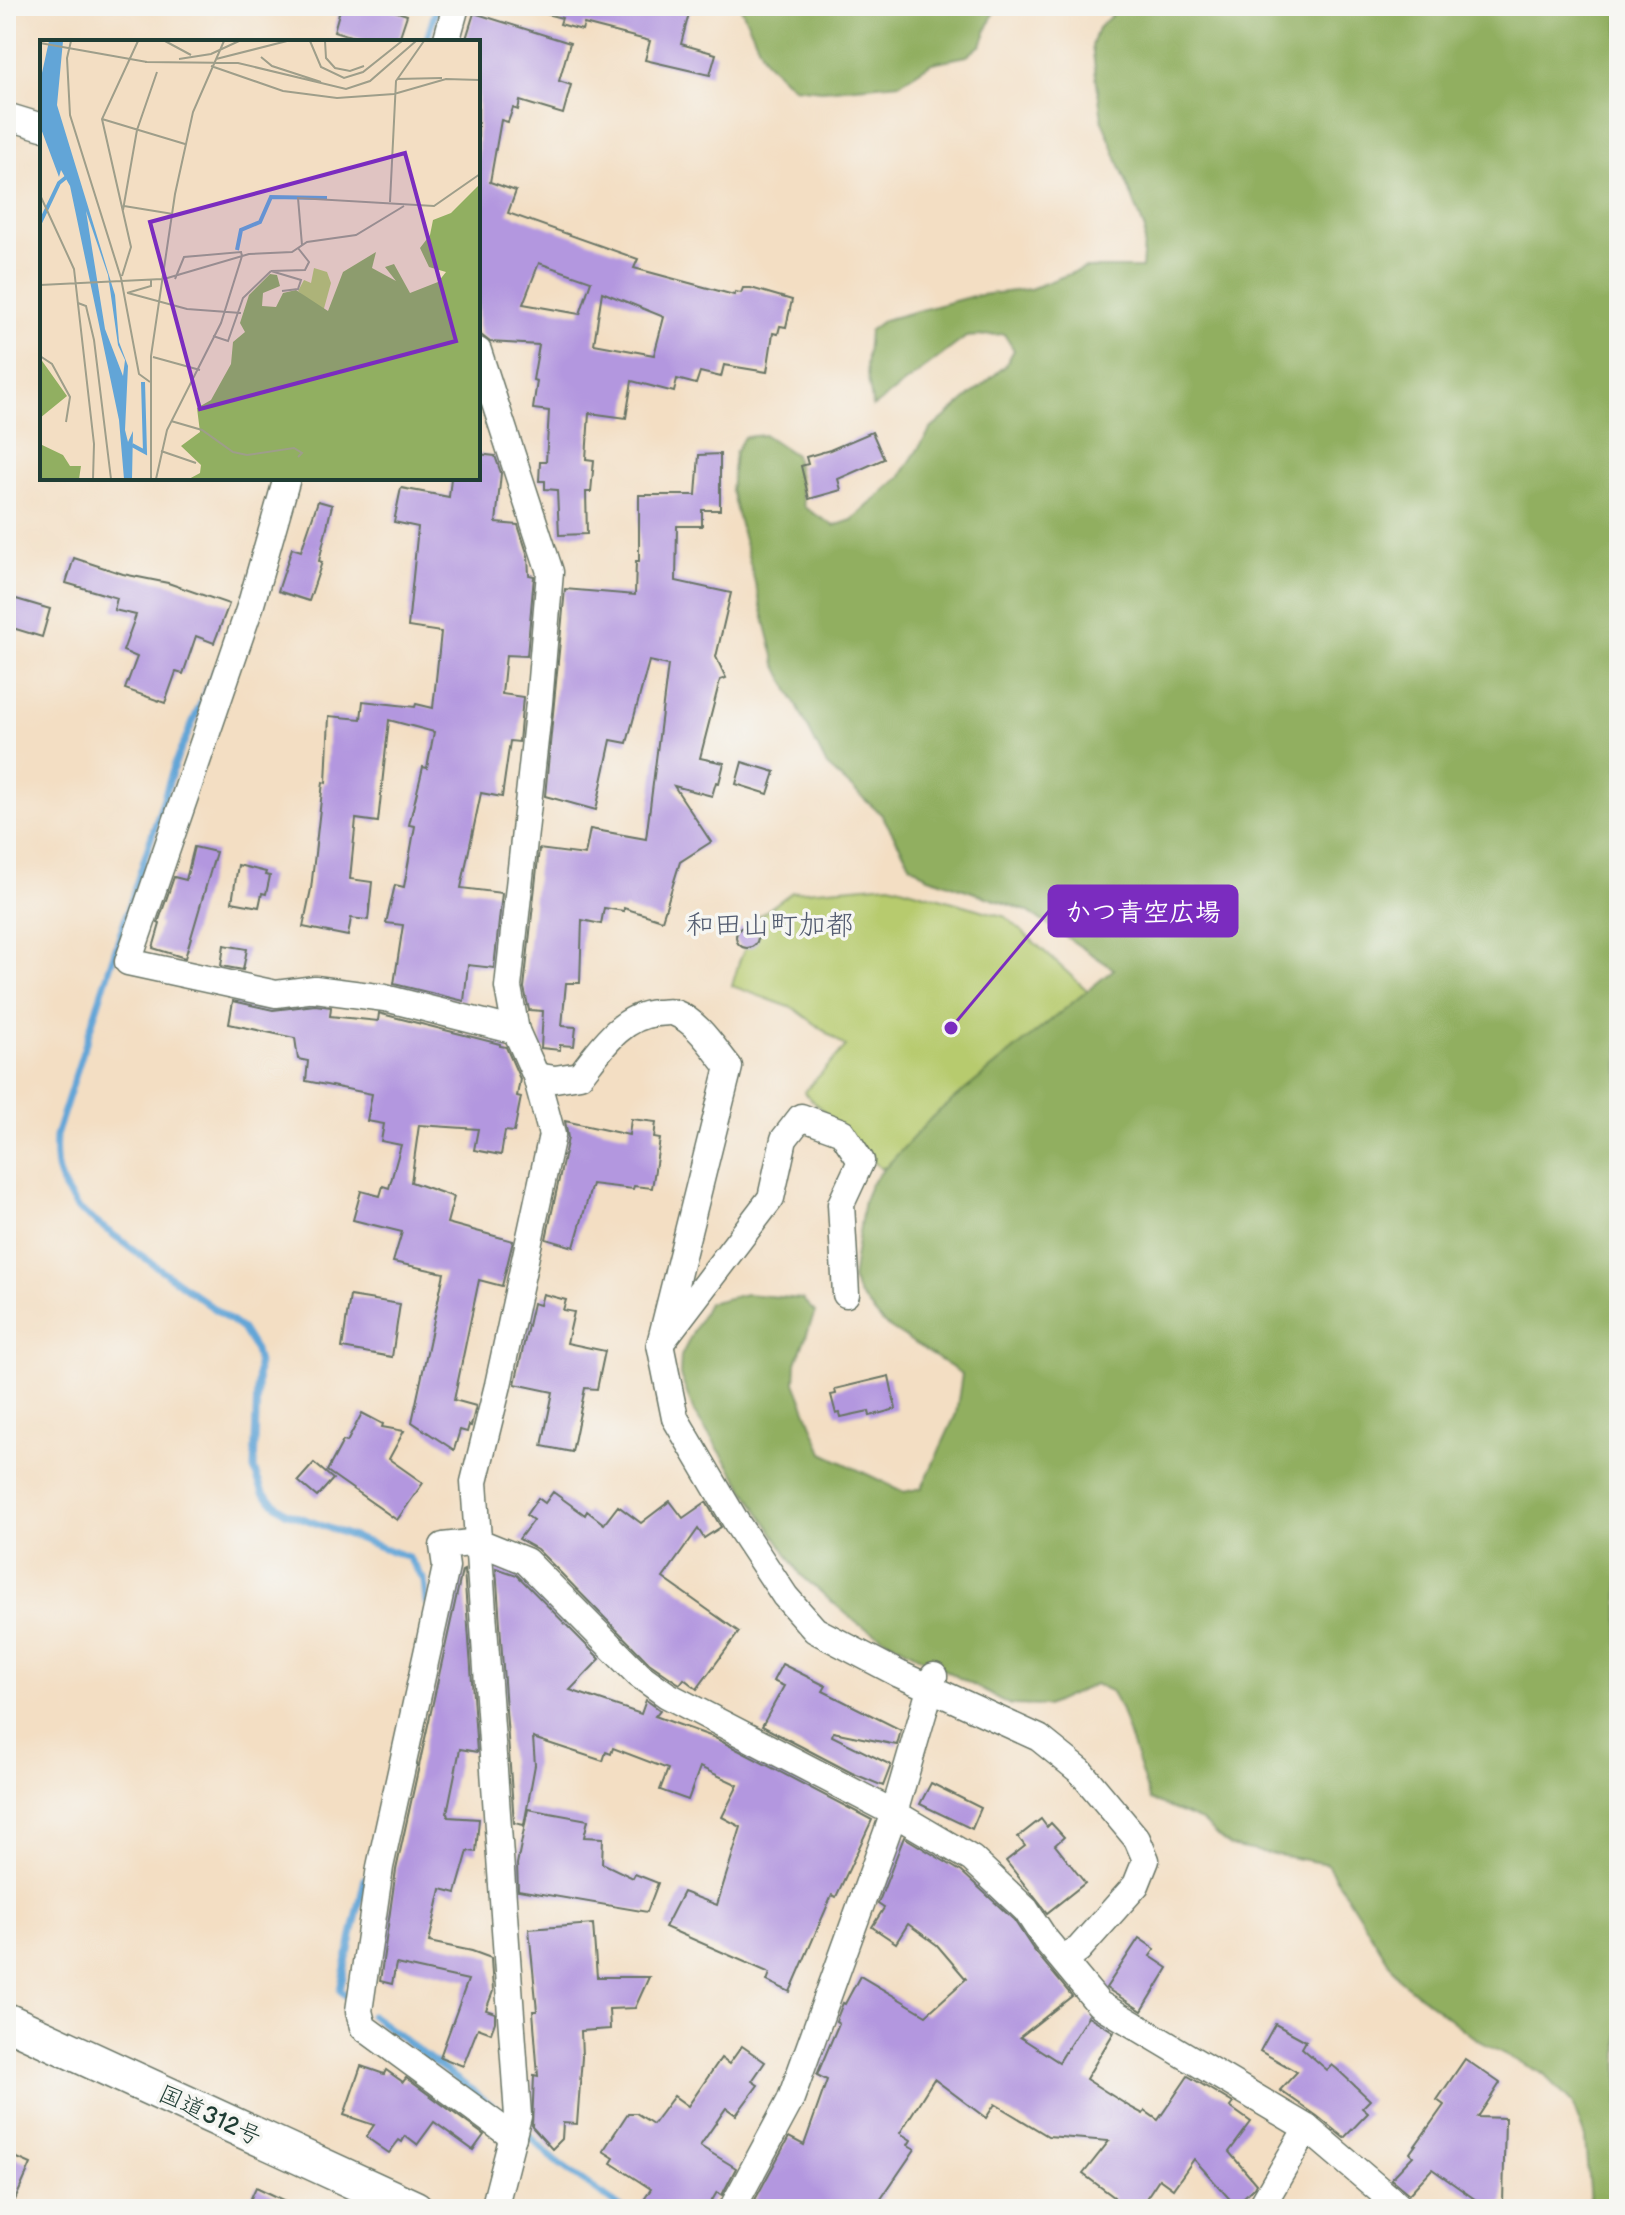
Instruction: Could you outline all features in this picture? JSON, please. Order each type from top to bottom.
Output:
[{"type":"highway","name":"国道312号","points":[[6,2021],[415,2209]]},
{"type":"street","points":[[447,40],[456,6]]},
{"type":"street","points":[[6,116],[40,126]]},
{"type":"street","points":[[480,357],[550,572],[508,987],[516,1031],[536,1076],[552,1135],[474,1482],[518,2116],[494,2209]]},
{"type":"street","points":[[285,486],[251,604],[128,962],[276,994],[315,989],[385,998],[516,1031]]},
{"type":"street","points":[[536,1076],[555,1079],[580,1075],[609,1038],[623,1026],[647,1014],[673,1012],[696,1027],[729,1067],[660,1344],[675,1418],[738,1525],[785,1596],[815,1630],[899,1674],[932,1682],[1039,1738],[1080,1771],[1137,1839],[1146,1860],[1136,1885],[1078,1950],[1062,1957]]},
{"type":"street","points":[[660,1344],[771,1198],[784,1139],[801,1117],[842,1132],[861,1161],[841,1204],[846,1294]]},
{"type":"street","points":[[513,2137],[363,2027],[359,2011],[380,1867],[446,1567],[443,1546],[479,1542],[526,1561],[639,1675],[667,1695],[894,1813],[972,1859],[1026,1910],[1045,1939],[1099,2004],[1307,2128],[1402,2209]]},
{"type":"street","points":[[732,2209],[790,2101],[894,1813],[932,1682]]},
{"type":"street","points":[[1260,2209],[1307,2128]]},
{"type":"green space","points":[[740,6],[996,6],[981,45],[967,56],[932,63],[900,83],[822,90],[793,87],[766,62]]},
{"type":"green space","points":[[1108,6],[1619,6],[1619,2209],[1593,2209],[1590,2204],[1585,2138],[1572,2103],[1543,2074],[1477,2040],[1400,1980],[1327,1864],[1229,1846],[1202,1821],[1150,1800],[1112,1692],[1095,1684],[1047,1706],[1010,1705],[858,1624],[801,1575],[694,1412],[680,1375],[681,1356],[708,1303],[746,1294],[802,1299],[815,1312],[796,1363],[795,1382],[823,1453],[904,1492],[922,1488],[956,1414],[962,1374],[884,1324],[859,1295],[852,1279],[864,1200],[871,1183],[933,1116],[1114,969],[1027,911],[926,876],[911,865],[882,815],[827,766],[776,664],[731,490],[735,453],[744,437],[765,435],[795,455],[804,507],[834,526],[852,520],[900,477],[931,429],[1005,366],[1014,350],[1004,334],[966,337],[873,407],[866,368],[869,331],[884,320],[973,296],[1030,289],[1085,268],[1142,268],[1145,230],[1102,120],[1092,46],[1098,28],[1112,15]]},
{"type":"green space","points":[[890,884],[1006,917],[1108,1009],[881,1169],[804,1092],[846,1047],[795,1009],[732,986],[758,917],[792,892]]},
{"type":"building","points":[[341,6],[379,6],[407,15],[399,40],[363,40],[334,31]]},
{"type":"building","points":[[543,6],[691,6],[681,44],[716,54],[710,75],[645,60],[650,41],[584,24],[582,30],[560,24],[562,18],[542,13]]},
{"type":"building","points":[[474,13],[570,43],[559,81],[571,85],[563,114],[520,101],[518,110],[513,108],[508,122],[501,120],[490,182],[516,191],[508,213],[638,259],[634,268],[734,295],[735,292],[741,293],[743,288],[751,288],[792,300],[786,327],[780,326],[778,334],[773,333],[767,372],[724,365],[721,377],[700,372],[696,384],[677,379],[674,392],[632,381],[626,418],[589,413],[586,459],[594,460],[591,492],[586,492],[587,534],[559,535],[557,490],[545,489],[545,481],[539,481],[540,462],[546,462],[549,411],[533,409],[537,381],[533,380],[539,345],[490,342],[481,335],[480,40],[466,40]],"holes":[[[539,263],[591,281],[580,314],[523,304]],[[602,292],[664,317],[654,355],[594,344]]]},
{"type":"building","points":[[872,432],[884,459],[838,479],[841,490],[809,499],[801,466],[808,464],[806,457]]},
{"type":"building","points":[[480,454],[495,456],[501,473],[496,523],[518,525],[528,556],[529,575],[534,576],[527,656],[506,655],[502,694],[523,697],[519,742],[510,741],[502,797],[481,793],[461,888],[502,893],[494,968],[468,965],[464,1001],[394,984],[403,925],[386,923],[395,885],[404,887],[415,826],[409,825],[423,767],[427,768],[434,732],[389,720],[378,822],[356,819],[350,879],[372,882],[368,920],[351,918],[348,936],[303,927],[311,889],[323,782],[326,783],[329,716],[361,719],[363,701],[433,708],[441,632],[408,627],[418,527],[394,522],[401,488],[449,497],[451,480],[480,480]]},
{"type":"building","points":[[720,454],[720,510],[702,510],[702,526],[677,526],[676,581],[731,593],[716,657],[726,678],[720,680],[700,758],[724,763],[719,783],[716,782],[712,796],[674,786],[711,842],[680,862],[662,920],[624,908],[624,911],[604,908],[601,924],[582,920],[580,983],[566,983],[562,1026],[576,1027],[574,1046],[560,1045],[560,1050],[541,1048],[543,1011],[529,1010],[524,988],[539,849],[585,855],[590,829],[646,839],[668,665],[649,661],[627,743],[611,740],[596,810],[545,796],[565,589],[635,595],[636,561],[639,561],[639,495],[696,495],[699,455]]},
{"type":"building","points":[[318,501],[332,505],[319,561],[322,562],[309,601],[278,591],[292,548],[301,551]]},
{"type":"building","points":[[74,558],[123,574],[168,583],[229,604],[214,643],[196,636],[183,674],[176,672],[165,703],[125,689],[137,657],[123,651],[136,615],[114,610],[117,598],[66,583]]},
{"type":"building","points":[[6,596],[50,609],[42,637],[6,626]]},
{"type":"building","points":[[742,762],[775,772],[768,794],[736,784]]},
{"type":"building","points":[[194,847],[216,852],[185,958],[153,948],[174,877],[186,880]]},
{"type":"building","points":[[238,865],[266,872],[265,875],[270,876],[259,907],[232,902]]},
{"type":"building","points":[[747,926],[755,929],[758,937],[755,945],[747,948],[739,945],[736,937],[739,929]]},
{"type":"building","points":[[224,945],[247,949],[243,970],[221,966]]},
{"type":"building","points":[[233,1001],[273,1010],[315,1005],[331,1007],[330,1016],[378,1021],[379,1013],[506,1047],[520,1079],[517,1096],[521,1097],[514,1132],[505,1131],[501,1155],[474,1150],[478,1129],[419,1125],[411,1182],[454,1197],[447,1223],[513,1241],[502,1286],[479,1280],[454,1400],[476,1406],[471,1426],[467,1432],[460,1430],[454,1450],[412,1422],[444,1273],[393,1262],[402,1232],[353,1220],[361,1191],[380,1196],[383,1186],[389,1188],[401,1145],[381,1141],[384,1124],[367,1121],[372,1094],[306,1081],[308,1061],[298,1059],[295,1038],[229,1024]]},
{"type":"building","points":[[631,1119],[656,1122],[654,1138],[660,1139],[652,1188],[592,1184],[574,1247],[546,1239],[568,1138],[565,1121],[629,1135]]},
{"type":"building","points":[[543,1294],[566,1300],[563,1310],[574,1312],[567,1343],[605,1351],[597,1389],[585,1388],[572,1452],[542,1446],[553,1392],[515,1384],[533,1303],[540,1305]]},
{"type":"building","points":[[350,1296],[400,1304],[392,1357],[342,1348]]},
{"type":"building","points":[[889,1376],[896,1409],[870,1416],[869,1411],[841,1417],[840,1413],[836,1414],[831,1395],[836,1394],[835,1389]]},
{"type":"building","points":[[362,1413],[383,1424],[382,1427],[404,1431],[389,1459],[423,1483],[397,1520],[327,1471]]},
{"type":"building","points":[[314,1463],[333,1479],[317,1497],[298,1481]]},
{"type":"building","points":[[553,1492],[585,1515],[587,1511],[604,1524],[618,1506],[641,1523],[670,1501],[683,1518],[706,1502],[721,1527],[704,1538],[698,1529],[663,1578],[739,1632],[697,1689],[684,1679],[680,1684],[649,1663],[537,1549],[519,1539],[533,1520],[526,1515],[538,1498],[545,1503]]},
{"type":"building","points":[[496,1568],[517,1575],[600,1659],[570,1690],[641,1714],[646,1700],[660,1710],[655,1716],[713,1737],[872,1820],[836,1897],[832,1895],[790,1992],[767,1981],[770,1973],[665,1927],[683,1892],[717,1905],[741,1827],[722,1817],[738,1785],[700,1767],[688,1800],[660,1790],[668,1769],[613,1748],[611,1754],[606,1752],[603,1761],[533,1738],[535,1765],[524,1825],[514,1823]]},
{"type":"building","points":[[464,1570],[477,1752],[460,1749],[447,1813],[448,1817],[479,1819],[476,1852],[468,1851],[456,1893],[441,1889],[429,1942],[491,1958],[493,1991],[486,2010],[495,2013],[495,2022],[491,2033],[478,2028],[463,2066],[440,2057],[468,1980],[396,1964],[392,1984],[380,1981],[396,1870]]},
{"type":"building","points":[[782,1664],[826,1686],[823,1691],[901,1730],[897,1745],[833,1732],[832,1736],[891,1765],[883,1786],[762,1726],[784,1686],[773,1681]]},
{"type":"building","points":[[931,1783],[981,1808],[972,1829],[920,1804]]},
{"type":"building","points":[[528,1809],[588,1820],[584,1837],[603,1838],[602,1863],[633,1878],[635,1874],[658,1883],[647,1912],[518,1890],[517,1864]]},
{"type":"building","points":[[1041,1819],[1047,1827],[1051,1823],[1064,1837],[1055,1845],[1085,1883],[1047,1913],[1006,1861],[1025,1846],[1018,1837]]},
{"type":"building","points":[[904,1837],[962,1872],[1014,1920],[1033,1949],[1072,1996],[1020,2037],[1059,2062],[1088,2016],[1114,2032],[1086,2079],[1130,2107],[1143,2114],[1145,2111],[1158,2120],[1188,2076],[1233,2103],[1230,2107],[1251,2122],[1229,2152],[1256,2184],[1254,2188],[1235,2205],[1194,2159],[1173,2189],[1159,2179],[1139,2209],[1123,2209],[1112,2200],[1114,2197],[1083,2174],[1109,2141],[1048,2136],[995,2104],[986,2118],[934,2079],[900,2133],[911,2140],[908,2145],[915,2149],[874,2209],[750,2209],[789,2137],[804,2145],[827,2080],[817,2075],[839,2023],[836,2021],[843,2003],[860,1976],[926,2015],[966,1979],[937,1945],[908,1924],[896,1943],[872,1927],[884,1908],[878,1904]]},
{"type":"building","points":[[593,1924],[597,1977],[649,1977],[635,2008],[609,2009],[610,2029],[581,2031],[577,2124],[563,2123],[562,2139],[552,2149],[532,2127],[534,2075],[538,2076],[533,2011],[537,2011],[529,1929]]},
{"type":"building","points":[[1139,1938],[1155,1949],[1150,1956],[1168,1968],[1142,2011],[1106,1988]]},
{"type":"building","points":[[1275,2024],[1306,2041],[1302,2048],[1327,2070],[1332,2065],[1370,2100],[1362,2108],[1368,2113],[1344,2138],[1280,2090],[1297,2072],[1260,2051]]},
{"type":"building","points":[[742,2046],[765,2062],[752,2081],[758,2085],[736,2115],[726,2108],[700,2146],[736,2168],[722,2195],[717,2192],[707,2209],[638,2209],[651,2189],[611,2163],[614,2158],[603,2151],[628,2113],[636,2113],[653,2124],[674,2096],[688,2106],[721,2058],[729,2064]]},
{"type":"building","points":[[1465,2059],[1500,2083],[1478,2117],[1505,2118],[1503,2203],[1479,2202],[1432,2169],[1409,2194],[1391,2179],[1413,2156],[1410,2153],[1444,2105],[1437,2100]]},
{"type":"building","points":[[361,2066],[384,2074],[386,2070],[403,2082],[406,2078],[484,2135],[473,2150],[434,2122],[417,2145],[405,2136],[389,2153],[366,2137],[374,2125],[344,2115]]},
{"type":"building","points":[[6,2153],[31,2164],[11,2209],[6,2209]]},
{"type":"building","points":[[256,2187],[303,2209],[246,2209]]},
{"type":"waterway","points":[[427,40],[437,6]]},
{"type":"waterway","points":[[215,671],[175,763],[56,1136],[57,1167],[62,1183],[78,1209],[242,1329],[255,1350],[258,1363],[254,1469],[263,1493],[285,1512],[408,1557],[424,1580],[426,1602]]},
{"type":"waterway","points":[[345,1995],[340,1990],[365,1878]]},
{"type":"waterway","points":[[371,2015],[509,2118]]},
{"type":"waterway","points":[[527,2133],[555,2161],[623,2209]]},
{"type":"place","name":"かつ青空広場","points":[[951,1028]]},
{"type":"district","name":"和田山町加都","points":[[770,924]]}]
